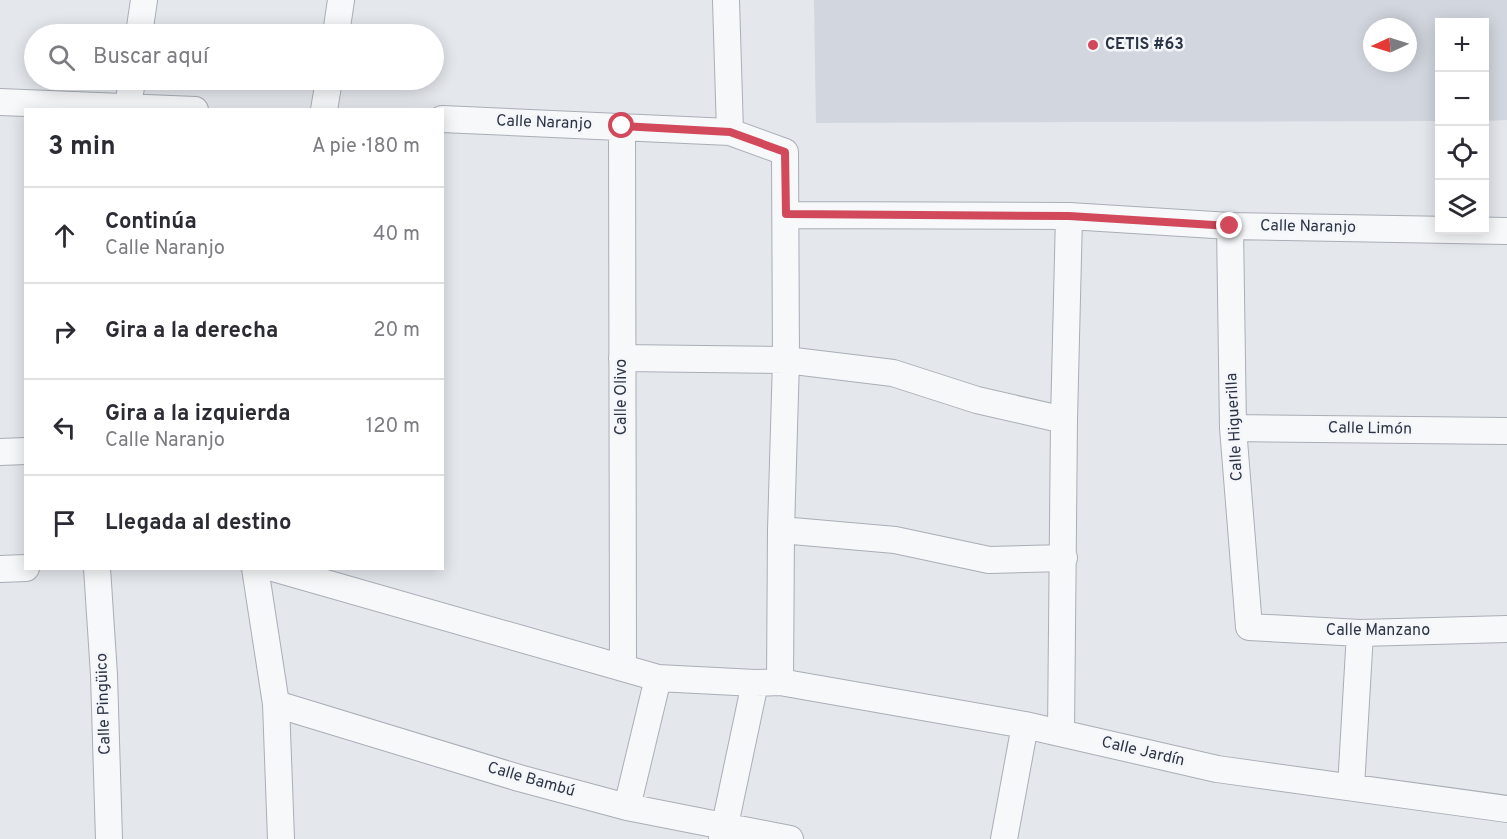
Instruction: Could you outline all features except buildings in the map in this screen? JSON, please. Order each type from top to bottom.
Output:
[{"type":"street","points":[[140,24],[144,0]]},
{"type":"street","points":[[337,24],[341,0]]},
{"type":"street","points":[[726,0],[730,132]]},
{"type":"street","points":[[128,107],[131,90]]},
{"type":"street","points":[[324,108],[327,90]]},
{"type":"street","points":[[0,102],[27,106],[150,108]]},
{"type":"street","name":"Calle Naranjo","points":[[444,119],[730,132],[785,152],[786,214],[1069,216],[1230,226],[1507,231]]},
{"type":"street","name":"Calle Olivo","points":[[622,126],[623,667]]},
{"type":"street","points":[[723,833],[768,682],[781,530],[786,360],[786,214]]},
{"type":"street","points":[[1061,733],[1064,420],[1069,216]]},
{"type":"street","name":"Calle Higuerilla","points":[[1230,226],[1233,428],[1249,627]]},
{"type":"street","points":[[622,358],[786,360],[893,373],[977,400],[1064,420]]},
{"type":"street","name":"Calle Limón","points":[[1233,428],[1507,431]]},
{"type":"street","points":[[0,452],[24,451]]},
{"type":"street","points":[[781,530],[895,540],[989,561],[1064,558]]},
{"type":"street","points":[[0,569],[24,568]]},
{"type":"street","name":"Calle Pingüico","points":[[97,570],[104,675],[109,839]]},
{"type":"street","points":[[255,570],[276,704],[280,839]]},
{"type":"street","name":"Calle Jardín","points":[[280,570],[658,678],[768,682],[1025,725],[1217,769],[1507,808]]},
{"type":"street","name":"Calle Manzano","points":[[1249,627],[1360,633],[1507,629]]},
{"type":"street","points":[[1351,787],[1360,633]]},
{"type":"street","points":[[627,807],[658,678]]},
{"type":"street","name":"Calle Bambú","points":[[276,704],[519,778],[723,833],[790,839]]},
{"type":"street","points":[[1004,839],[1025,725]]},
{"type":"shaded area","name":"CETIS #63","points":[[814,0],[1507,0],[1507,120],[1489,121],[1489,18],[1435,18],[1435,121],[816,123]]},
{"type":"place","name":"CETIS #63","points":[[1093,45]]},
{"type":"route","points":[[622,126],[730,132],[785,152],[786,214],[1069,216],[1230,226]]}]
